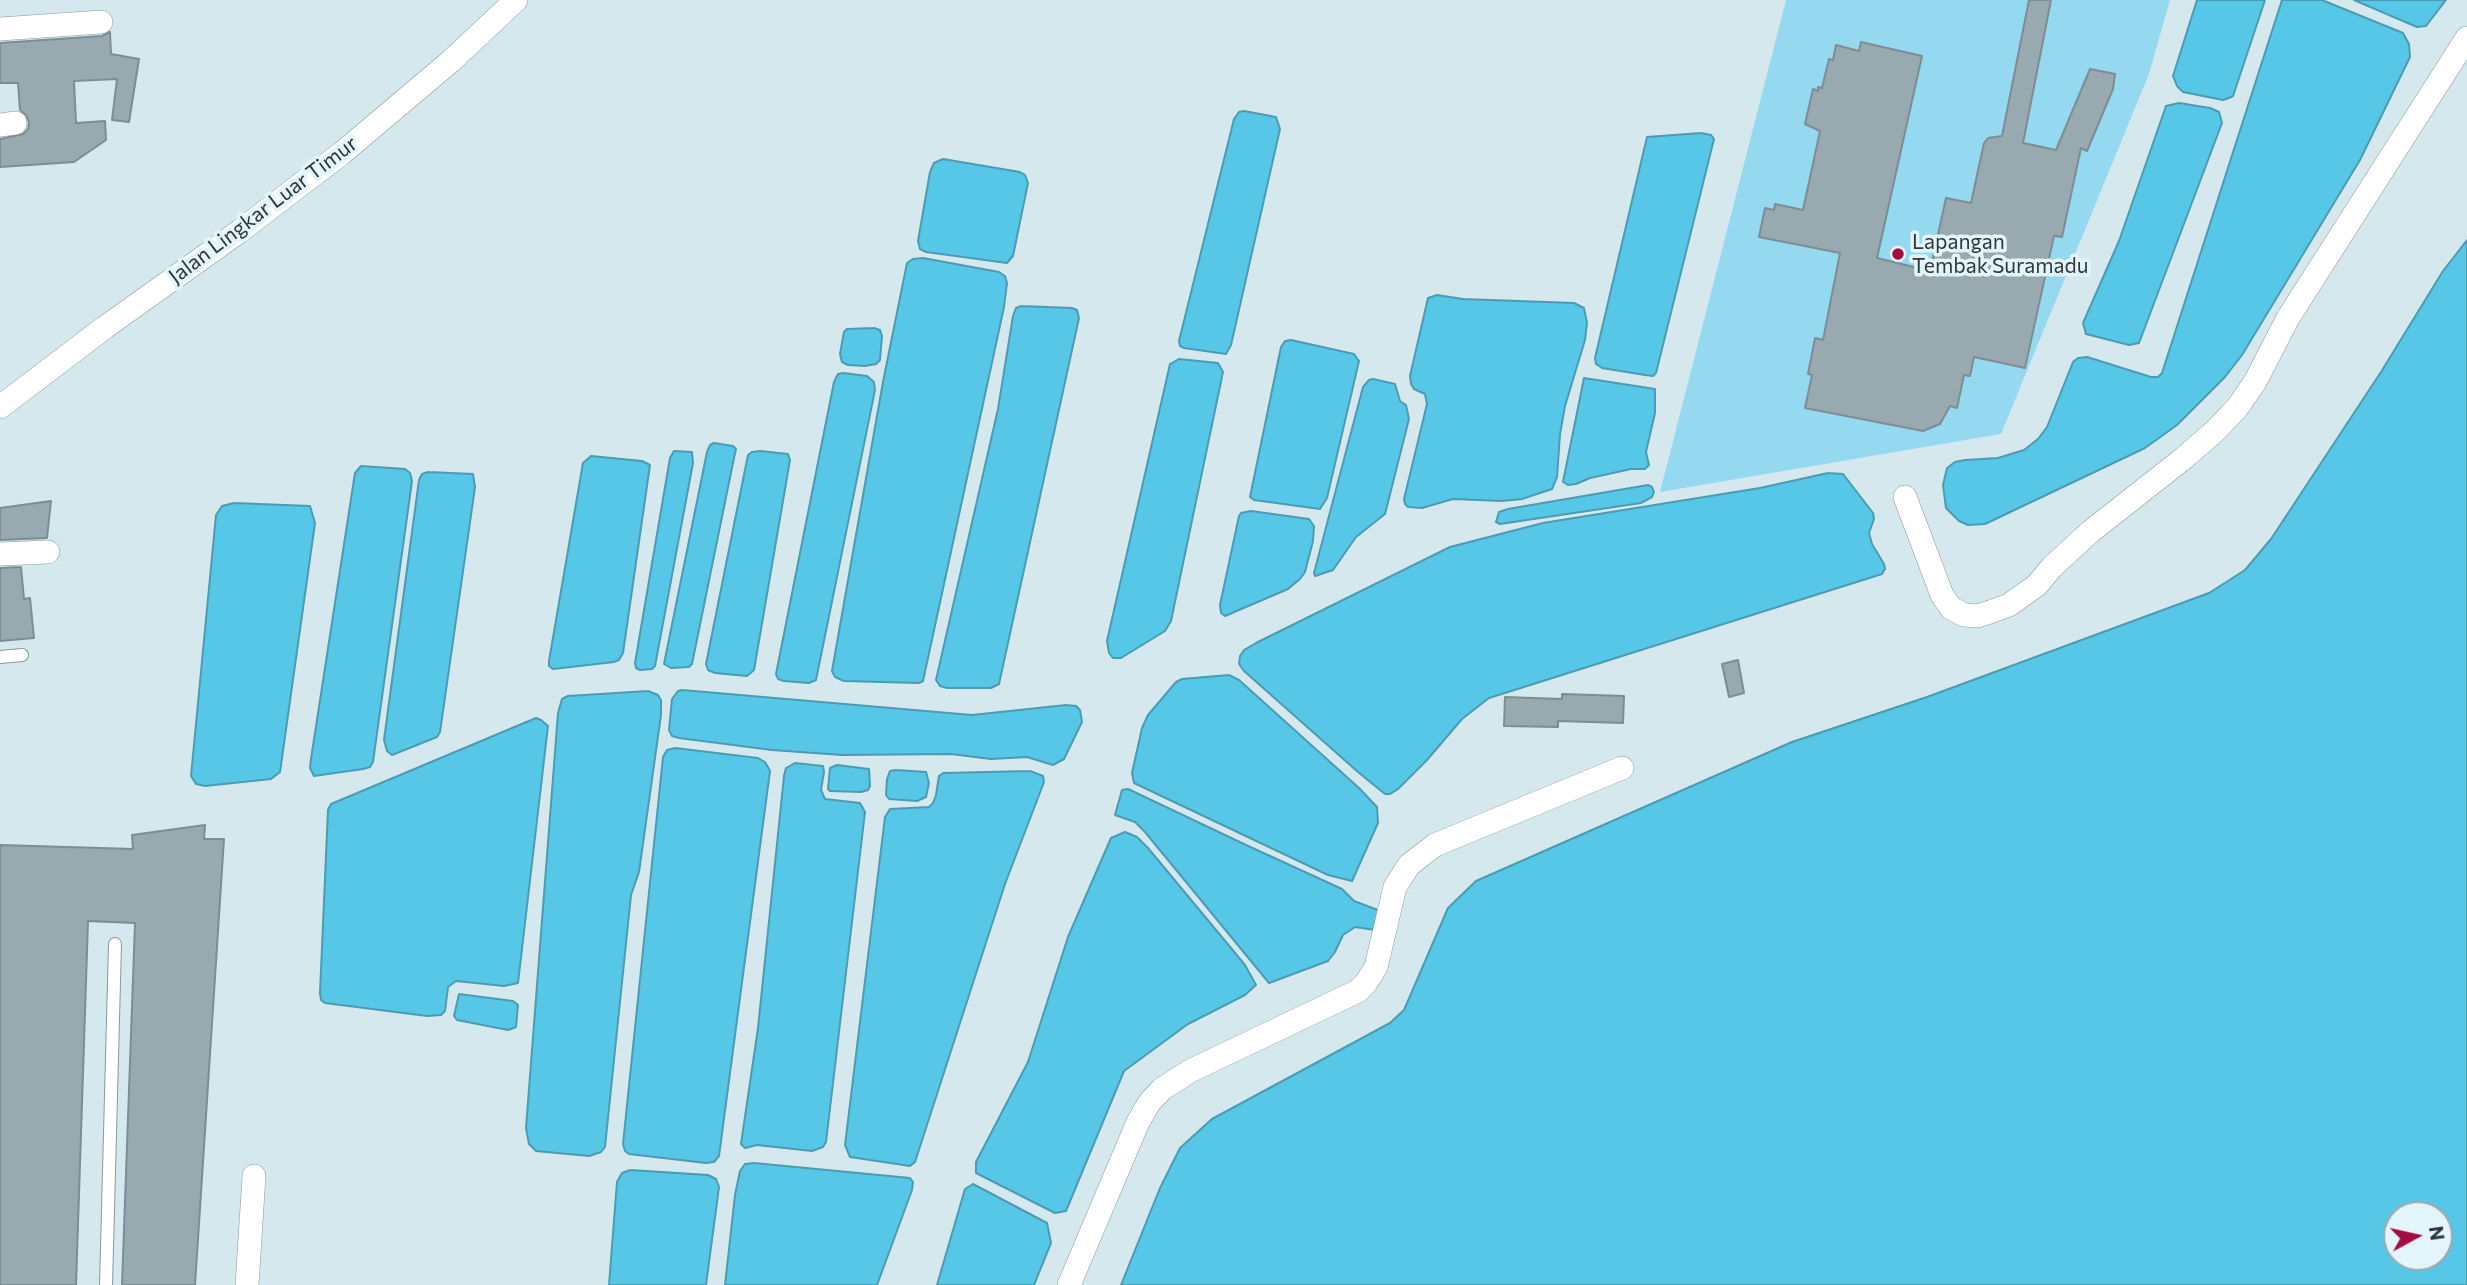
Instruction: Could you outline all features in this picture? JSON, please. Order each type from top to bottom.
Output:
[{"type":"street","name":"Jalan Lingkar Luar Timur","points":[[0,408],[342,153],[451,61],[516,0]]},
{"type":"street","points":[[0,29],[101,22]]},
{"type":"street","points":[[1905,497],[1942,595],[1951,608],[1964,615],[1977,616],[2010,605],[2037,585],[2052,567],[2090,532],[2183,458],[2237,408],[2255,382],[2288,318],[2467,38]]},
{"type":"street","points":[[0,554],[48,552]]},
{"type":"street","points":[[1069,1285],[1138,1122],[1149,1103],[1162,1089],[1190,1071],[1357,991],[1366,983],[1376,967],[1395,887],[1409,865],[1435,845],[1622,768]]},
{"type":"street","points":[[247,1285],[254,1176]]},
{"type":"lane","points":[[0,657],[22,654]]},
{"type":"lane","points":[[106,1285],[115,944]]},
{"type":"shaded area","name":"Lapangan Tembak Suramadu","points":[[1786,0],[2170,0],[2149,74],[2001,434],[1660,492]]},
{"type":"shaded area","points":[[2197,0],[2265,0],[2233,96],[2223,100],[2183,92],[2173,76]]},
{"type":"shaded area","points":[[2282,0],[2322,0],[2403,33],[2409,44],[2410,57],[2360,160],[2242,355],[2225,377],[2177,425],[2145,448],[1985,524],[1968,525],[1959,521],[1946,508],[1943,485],[1947,468],[1955,462],[1998,458],[2024,450],[2038,439],[2047,427],[2073,362],[2078,358],[2087,357],[2151,377],[2158,377],[2162,373]]},
{"type":"shaded area","points":[[2354,0],[2446,0],[2426,26],[2417,27]]},
{"type":"shaded area","points":[[2179,103],[2219,112],[2222,123],[2139,343],[2129,345],[2086,334],[2083,323],[2119,241],[2166,106]]},
{"type":"shaded area","points":[[1239,112],[1276,117],[1280,129],[1231,345],[1226,354],[1184,348],[1179,341],[1234,119]]},
{"type":"shaded area","points":[[1701,133],[1711,135],[1714,139],[1656,373],[1653,376],[1602,368],[1596,364],[1595,358],[1647,137]]},
{"type":"shaded area","points":[[943,159],[1025,175],[1028,183],[1013,256],[1007,263],[920,249],[918,241],[930,172],[934,163]]},
{"type":"shaded area","points":[[2467,240],[2467,1285],[1121,1285],[1160,1188],[1180,1148],[1212,1119],[1390,1023],[1404,1010],[1448,908],[1476,881],[1792,742],[1927,697],[2209,593],[2245,570],[2271,539],[2381,372],[2443,271]]},
{"type":"shaded area","points":[[923,258],[999,272],[1005,276],[1007,283],[1004,307],[923,681],[844,681],[835,677],[832,671],[883,382],[907,263]]},
{"type":"shaded area","points":[[1437,295],[1463,299],[1574,303],[1584,308],[1587,323],[1585,340],[1565,406],[1557,477],[1552,489],[1522,499],[1453,499],[1422,508],[1408,507],[1405,504],[1427,404],[1425,394],[1414,389],[1410,376],[1428,298]]},
{"type":"shaded area","points":[[1016,308],[1072,308],[1077,310],[1079,318],[999,684],[991,688],[947,688],[940,686],[936,680],[998,409],[1013,316]]},
{"type":"shaded area","points":[[847,329],[880,330],[882,336],[880,360],[876,364],[865,366],[842,362],[840,354],[844,332]]},
{"type":"shaded area","points":[[1285,341],[1354,354],[1359,361],[1327,498],[1320,509],[1254,500],[1250,497],[1281,347]]},
{"type":"shaded area","points":[[1179,359],[1218,363],[1223,372],[1171,621],[1165,631],[1121,658],[1113,658],[1109,653],[1107,641],[1170,364]]},
{"type":"shaded area","points":[[838,374],[867,376],[874,382],[875,390],[816,680],[809,683],[784,681],[778,679],[776,674],[834,382]]},
{"type":"shaded area","points":[[1584,378],[1655,389],[1655,413],[1646,452],[1649,465],[1645,469],[1631,469],[1590,478],[1576,484],[1568,485],[1563,482]]},
{"type":"shaded area","points":[[1373,379],[1395,384],[1400,401],[1406,405],[1409,419],[1385,514],[1356,537],[1333,570],[1315,576],[1363,387]]},
{"type":"shaded area","points":[[714,443],[733,446],[736,449],[692,664],[689,667],[671,668],[664,664],[707,452]]},
{"type":"shaded area","points":[[674,451],[692,452],[693,463],[655,666],[652,669],[640,670],[635,663],[670,458]]},
{"type":"shaded area","points":[[760,451],[788,454],[790,460],[754,670],[747,676],[715,673],[708,670],[706,664],[748,455]]},
{"type":"shaded area","points":[[591,456],[642,461],[650,465],[623,653],[619,660],[614,662],[553,669],[549,666],[549,661],[583,463]]},
{"type":"shaded area","points":[[361,466],[405,469],[410,473],[412,481],[373,762],[370,767],[363,769],[314,776],[310,768],[311,759],[355,473]]},
{"type":"shaded area","points":[[1828,473],[1843,474],[1873,513],[1874,519],[1869,533],[1884,564],[1882,574],[1489,698],[1462,719],[1427,760],[1390,794],[1385,794],[1358,772],[1239,664],[1244,650],[1256,643],[1450,547],[1543,523],[1760,488]]},
{"type":"shaded area","points":[[422,474],[473,474],[475,487],[440,732],[437,737],[392,755],[387,751],[384,740],[419,480]]},
{"type":"shaded area","points":[[1648,485],[1654,492],[1652,497],[1641,503],[1500,524],[1496,522],[1499,512],[1508,509]]},
{"type":"shaded area","points":[[234,503],[310,506],[315,523],[280,772],[271,779],[205,786],[196,784],[191,776],[216,515],[222,506]]},
{"type":"shaded area","points":[[1251,511],[1309,519],[1314,526],[1313,541],[1305,572],[1300,579],[1288,589],[1225,616],[1221,613],[1220,605],[1239,516]]},
{"type":"shaded area","points":[[1229,675],[1239,680],[1377,807],[1378,823],[1352,881],[1328,875],[1134,783],[1132,773],[1142,728],[1148,715],[1176,682],[1182,679]]},
{"type":"shaded area","points":[[682,690],[972,715],[1066,705],[1076,706],[1080,710],[1082,722],[1064,759],[1053,765],[1027,757],[991,759],[951,754],[842,755],[772,750],[672,736],[669,730],[672,699]]},
{"type":"shaded area","points":[[648,691],[658,695],[661,700],[661,715],[639,872],[631,895],[605,1147],[601,1152],[589,1156],[536,1151],[529,1144],[526,1128],[558,713],[562,699],[568,696]]},
{"type":"shaded area","points":[[536,718],[548,726],[518,983],[504,986],[456,981],[448,987],[445,1011],[441,1015],[427,1016],[325,1003],[321,1000],[328,810],[331,804]]},
{"type":"shaded area","points":[[675,748],[758,758],[765,762],[770,771],[719,1156],[714,1162],[706,1163],[629,1154],[623,1144],[663,757],[667,750]]},
{"type":"shaded area","points":[[795,763],[823,766],[821,790],[825,799],[860,803],[865,812],[826,1142],[823,1147],[812,1151],[757,1145],[745,1148],[741,1144],[758,1028],[784,776],[786,768]]},
{"type":"shaded area","points":[[837,765],[869,769],[868,790],[830,791],[830,768]]},
{"type":"shaded area","points":[[890,771],[926,772],[929,783],[926,797],[917,801],[889,799],[886,795],[887,779]]},
{"type":"shaded area","points":[[1030,771],[1043,776],[1044,782],[1005,884],[915,1162],[910,1166],[850,1157],[845,1145],[885,817],[890,809],[929,807],[936,795],[939,776],[943,773]]},
{"type":"shaded area","points":[[1128,789],[1342,889],[1354,901],[1383,912],[1375,930],[1355,927],[1343,935],[1328,961],[1269,983],[1145,832],[1135,822],[1115,815],[1122,790]]},
{"type":"shaded area","points":[[1125,832],[1137,837],[1148,848],[1245,965],[1256,985],[1245,995],[1188,1024],[1124,1071],[1066,1211],[1055,1213],[976,1173],[976,1162],[1028,1062],[1068,937],[1111,838]]},
{"type":"shaded area","points":[[459,994],[513,1001],[518,1005],[516,1027],[508,1030],[457,1020],[454,1016]]},
{"type":"shaded area","points":[[745,1164],[910,1178],[913,1182],[912,1190],[877,1285],[725,1285],[740,1171]]},
{"type":"shaded area","points":[[630,1170],[708,1175],[716,1179],[719,1187],[706,1285],[609,1285],[617,1182],[622,1173]]},
{"type":"shaded area","points":[[973,1184],[1047,1223],[1051,1243],[1034,1285],[937,1285],[965,1189]]},
{"type":"building","points":[[2029,0],[2051,0],[2023,143],[2056,150],[2090,69],[2115,74],[2113,89],[2087,151],[2081,148],[2062,237],[2054,236],[2025,368],[1974,357],[1970,376],[1964,375],[1957,408],[1950,406],[1940,424],[1923,431],[1805,408],[1812,375],[1808,374],[1815,338],[1823,340],[1840,253],[1759,237],[1765,208],[1774,210],[1775,204],[1803,210],[1820,131],[1805,124],[1813,89],[1818,91],[1818,87],[1822,88],[1829,59],[1833,60],[1836,45],[1859,51],[1861,42],[1922,56],[1877,258],[1930,271],[1946,198],[1971,203],[1984,143],[1988,138],[2002,136]]},
{"type":"building","points":[[110,32],[111,54],[139,59],[129,122],[112,120],[117,79],[74,81],[76,123],[105,121],[106,140],[74,162],[0,167],[0,139],[23,134],[28,129],[29,122],[20,110],[18,83],[0,83],[0,43],[102,36]]},
{"type":"building","points":[[51,501],[47,538],[0,540],[0,508]]},
{"type":"building","points":[[21,567],[24,599],[30,598],[34,638],[0,641],[0,568]]},
{"type":"building","points":[[1738,660],[1744,693],[1729,697],[1722,664]]},
{"type":"building","points":[[1562,694],[1624,696],[1623,723],[1558,721],[1558,727],[1504,726],[1505,697],[1562,699]]},
{"type":"building","points":[[205,825],[204,839],[224,839],[195,1285],[122,1285],[135,923],[88,921],[76,1285],[0,1285],[0,845],[133,849],[132,835]]},
{"type":"place","name":"Lapangan Tembak Suramadu","points":[[1898,254]]}]
